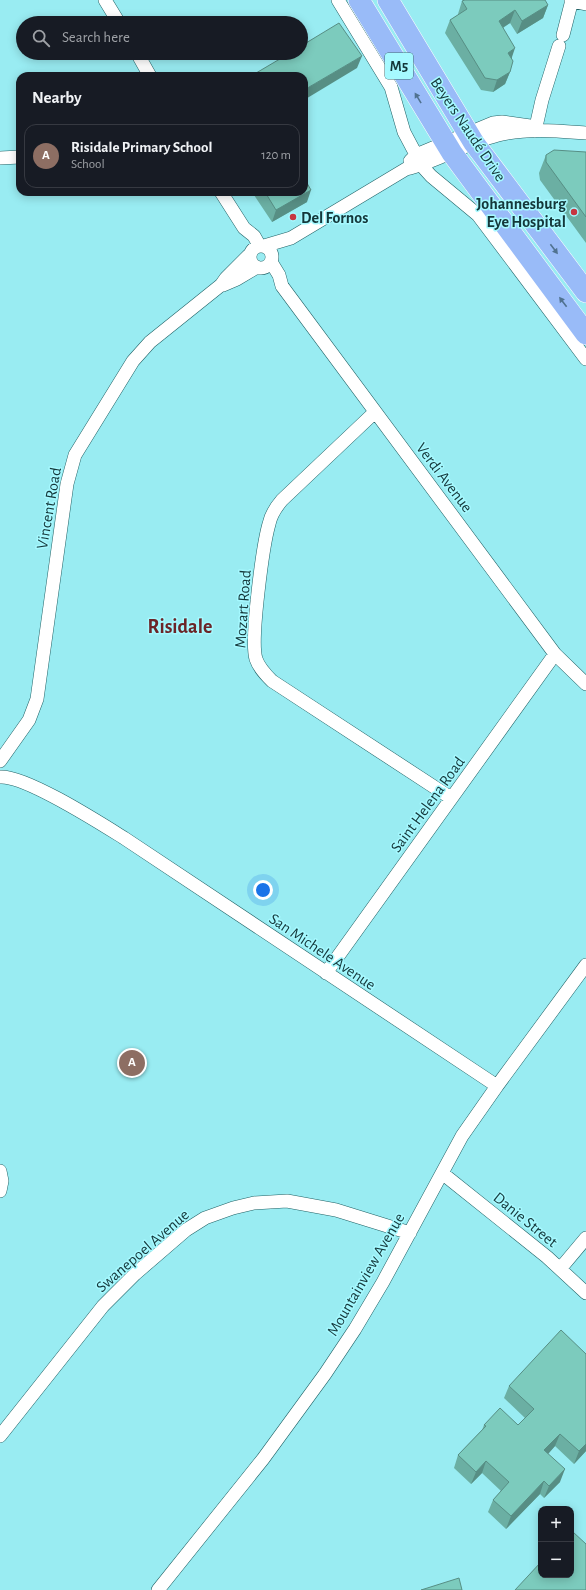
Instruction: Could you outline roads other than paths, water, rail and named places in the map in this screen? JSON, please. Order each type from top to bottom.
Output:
[{"type":"main road","name":"Beyers Naudé Drive","points":[[359,0],[448,148],[586,334]]},
{"type":"main road","name":"Beyers Naudé Drive","points":[[388,0],[471,137],[586,292]]},
{"type":"street","points":[[105,0],[115,16]]},
{"type":"street","points":[[338,0],[391,88],[404,132],[419,160],[431,176],[478,215],[586,359]]},
{"type":"street","points":[[536,130],[542,100],[561,40],[571,0],[586,4]]},
{"type":"street","points":[[141,60],[148,72]]},
{"type":"street","points":[[419,160],[471,137],[493,123],[502,122],[536,130],[586,133]]},
{"type":"street","points":[[0,158],[16,157]]},
{"type":"street","name":"Vincent Road","points":[[222,285],[226,278],[256,249],[291,238],[419,160]]},
{"type":"street","points":[[224,196],[244,228],[246,239],[256,249],[272,253],[266,264],[252,265],[256,249]]},
{"type":"street","name":"Vincent Road","points":[[1,759],[25,726],[37,699],[66,484],[75,455],[124,374],[150,342],[222,285],[266,264],[282,250],[291,238]]},
{"type":"street","name":"Verdi Avenue","points":[[266,264],[279,276],[282,286],[555,654],[586,684]]},
{"type":"street","name":"Mozart Road","points":[[375,412],[282,500],[273,512],[267,531],[263,560],[255,636],[256,659],[266,675],[272,681],[451,798]]},
{"type":"street","name":"Saint Helena Road","points":[[326,973],[555,654]]},
{"type":"street","name":"San Michele Avenue","points":[[2,775],[36,788],[112,830],[497,1086]]},
{"type":"street","name":"Mountainview Avenue","points":[[158,1590],[304,1405],[355,1329],[410,1233],[462,1136],[586,965]]},
{"type":"street","points":[[0,1171],[2,1182],[0,1191]]},
{"type":"street","name":"Danie Street","points":[[442,1174],[560,1269],[586,1293]]},
{"type":"street","name":"Swanepoel Avenue","points":[[0,1436],[103,1306],[135,1274],[186,1230],[205,1218],[233,1208],[254,1203],[287,1201],[336,1210],[410,1233]]},
{"type":"street","points":[[560,1269],[586,1238]]},
{"type":"place","name":"Johannesburg Eye Hospital","points":[[574,212]]},
{"type":"place","name":"Del Fornos","points":[[293,217]]},
{"type":"place","name":"Risidale Primary School","points":[[132,1063]]},
{"type":"district","name":"Risidale","points":[[180,626]]}]
